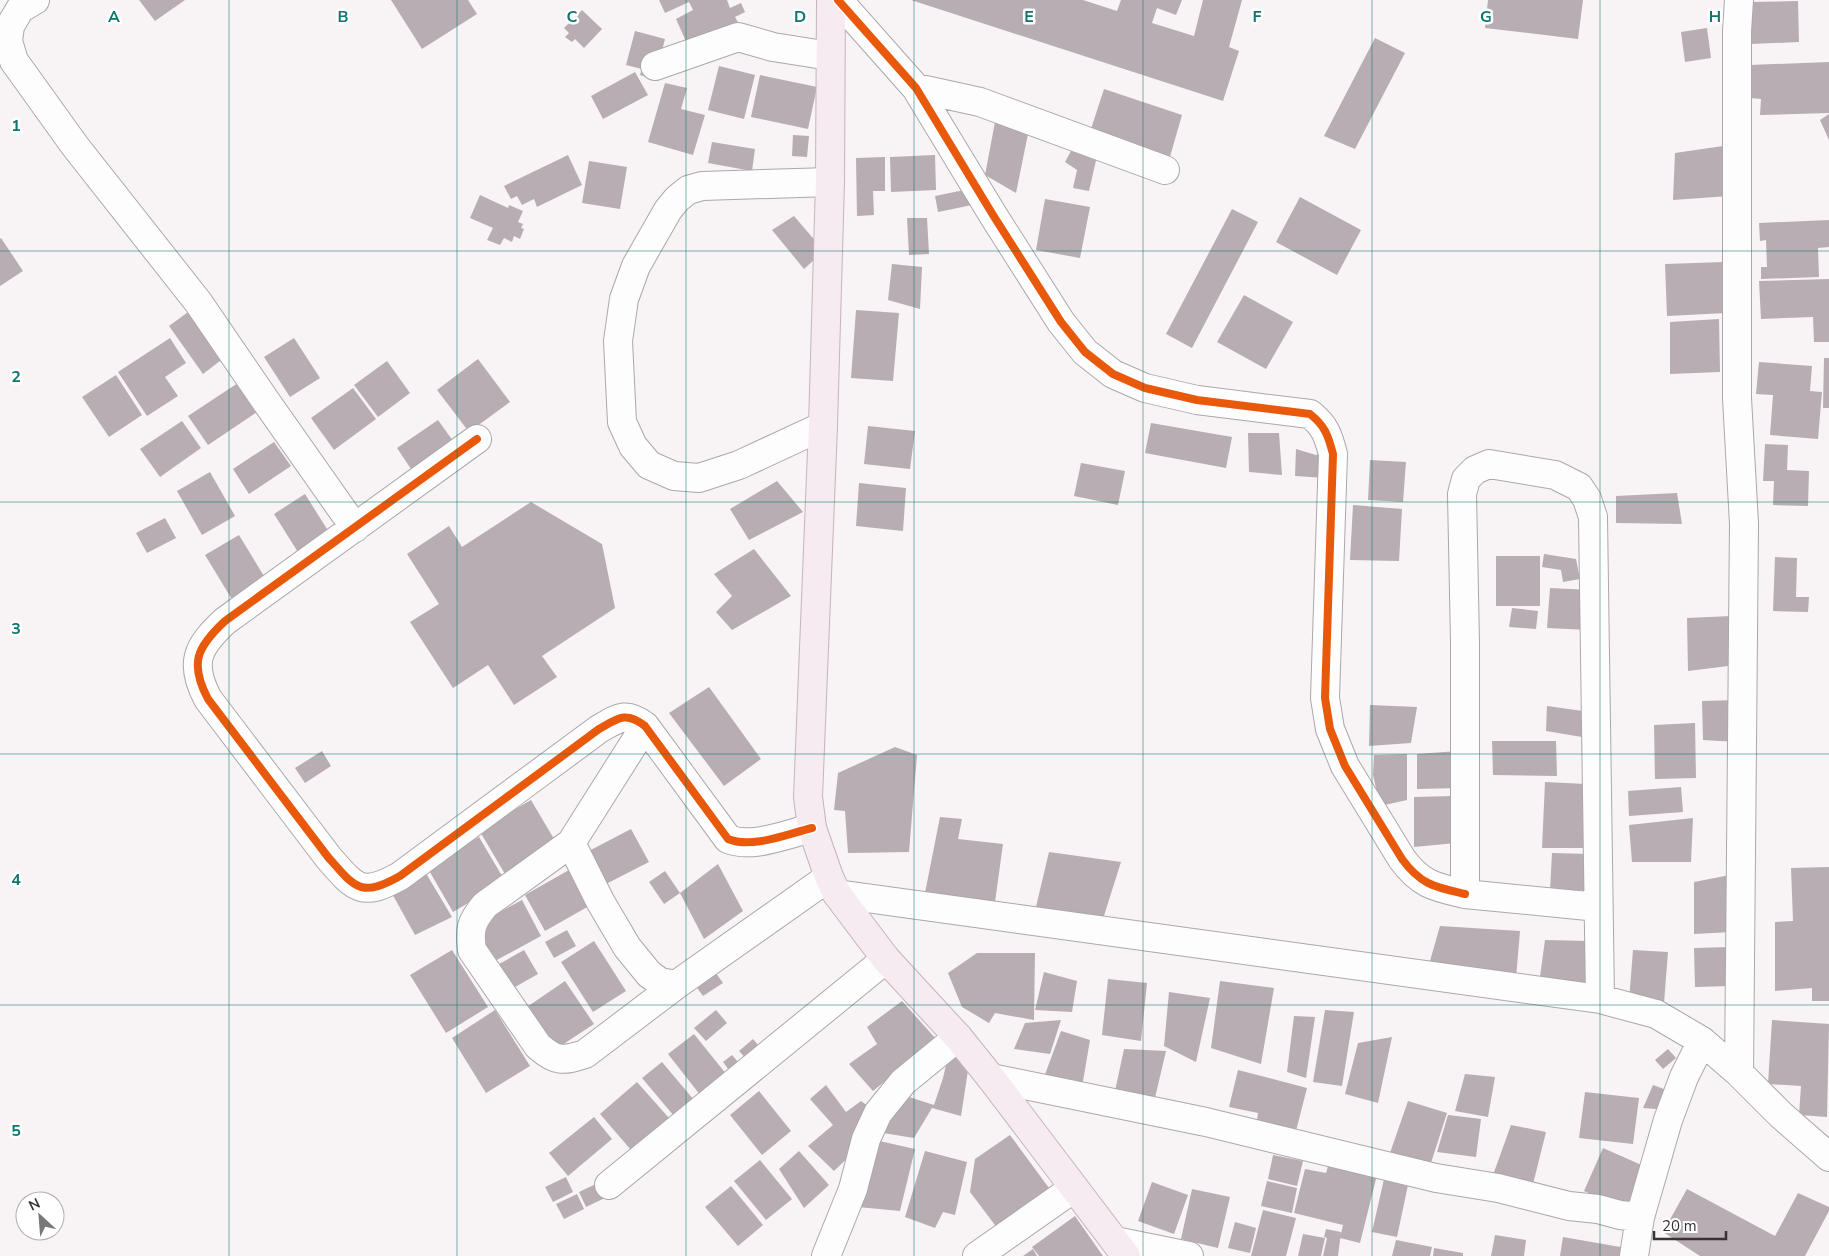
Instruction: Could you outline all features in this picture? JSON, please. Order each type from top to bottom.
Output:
[{"type":"main road","points":[[831,0],[830,182],[823,426],[808,797],[812,828],[833,885],[886,959],[958,1036],[1121,1248]]},
{"type":"street","points":[[35,0],[20,9],[10,26],[8,41],[14,61],[75,146],[198,302],[355,528]]},
{"type":"street","points":[[838,0],[916,88],[1062,322],[1085,352],[1113,374],[1145,388],[1197,400],[1310,414],[1321,423],[1333,454],[1325,698],[1330,730],[1345,766],[1412,873],[1433,886],[1465,894],[1598,908]]},
{"type":"street","points":[[1739,0],[1736,208],[1737,398],[1744,524],[1739,1073]]},
{"type":"street","points":[[655,66],[738,37],[773,47],[830,56]]},
{"type":"street","points":[[916,88],[980,102],[1165,170]]},
{"type":"street","points":[[823,426],[739,465],[698,478],[674,476],[649,465],[633,446],[622,422],[618,341],[624,299],[636,266],[668,210],[677,198],[688,190],[702,186],[830,182]]},
{"type":"street","points":[[477,439],[225,621],[206,638],[200,652],[198,670],[200,685],[214,707],[344,876],[363,888],[373,889],[400,876],[599,729],[614,720],[626,716],[636,719],[645,726],[728,839],[737,843],[750,843],[812,828]]},
{"type":"street","points":[[1465,894],[1465,642],[1462,494],[1466,479],[1476,470],[1489,464],[1555,475],[1579,487],[1593,517],[1600,999]]},
{"type":"street","points":[[645,726],[570,843],[485,905],[475,917],[469,932],[472,950],[538,1046],[551,1056],[568,1060],[585,1054],[676,985],[833,885],[1600,999],[1656,1014],[1702,1041],[1829,1157]]},
{"type":"street","points":[[570,843],[600,901],[627,947],[649,974],[660,982],[676,985]]},
{"type":"street","points":[[609,1185],[886,959]]},
{"type":"street","points":[[826,1256],[854,1189],[866,1140],[878,1113],[903,1082],[958,1036]]},
{"type":"street","points":[[1634,1256],[1640,1218],[1668,1120],[1684,1077],[1702,1041]]},
{"type":"street","points":[[991,1078],[1206,1122],[1436,1178],[1498,1188],[1568,1206],[1598,1209],[1640,1218]]},
{"type":"street","points":[[977,1256],[1074,1188]]},
{"type":"street","points":[[1121,1248],[1189,1256]]},
{"type":"building","points":[[139,0],[185,0],[155,21]]},
{"type":"building","points":[[391,0],[468,0],[477,14],[422,49]]},
{"type":"building","points":[[659,0],[727,0],[730,8],[741,3],[745,12],[735,17],[739,24],[689,48],[676,19],[693,10],[689,2],[665,13]]},
{"type":"building","points":[[911,0],[1083,0],[1117,11],[1121,0],[1182,0],[1176,15],[1157,8],[1152,23],[1194,36],[1203,0],[1242,0],[1229,47],[1239,51],[1223,101]]},
{"type":"building","points":[[1488,0],[1583,0],[1578,39],[1485,28]]},
{"type":"building","points":[[1798,1],[1799,42],[1751,44],[1750,2]]},
{"type":"building","points":[[582,10],[602,29],[584,48],[575,39],[572,42],[565,37],[569,33],[564,28]]},
{"type":"building","points":[[1707,28],[1711,58],[1685,62],[1681,32]]},
{"type":"building","points":[[635,31],[665,39],[656,73],[650,78],[640,75],[642,69],[626,65]]},
{"type":"building","points":[[1375,38],[1405,53],[1355,149],[1324,136]]},
{"type":"building","points":[[1829,62],[1829,113],[1760,115],[1761,99],[1749,98],[1750,65]]},
{"type":"building","points":[[719,66],[755,75],[744,119],[708,110]]},
{"type":"building","points":[[635,72],[648,95],[603,119],[591,96]]},
{"type":"building","points":[[760,75],[817,87],[808,129],[751,117]]},
{"type":"building","points":[[665,83],[687,88],[681,109],[705,115],[693,155],[648,142]]},
{"type":"building","points":[[1104,89],[1182,115],[1169,160],[1121,147],[1126,140],[1091,129]]},
{"type":"building","points":[[1829,114],[1829,140],[1820,120]]},
{"type":"building","points":[[995,122],[1029,129],[1016,193],[985,175]]},
{"type":"building","points":[[793,135],[809,136],[807,157],[792,156]]},
{"type":"building","points":[[712,142],[755,149],[752,171],[708,163]]},
{"type":"building","points":[[1730,145],[1729,196],[1673,200],[1675,153]]},
{"type":"building","points":[[1071,151],[1097,156],[1089,191],[1073,188],[1077,170],[1065,162]]},
{"type":"building","points":[[568,155],[582,185],[537,207],[534,199],[522,205],[517,196],[511,199],[504,186]]},
{"type":"building","points":[[935,155],[936,190],[891,192],[890,157]]},
{"type":"building","points":[[885,157],[885,191],[873,191],[874,215],[857,216],[856,158]]},
{"type":"building","points":[[589,161],[627,167],[620,209],[582,203]]},
{"type":"building","points":[[974,188],[977,204],[938,212],[935,196]]},
{"type":"building","points":[[480,195],[508,208],[509,205],[523,211],[518,222],[523,224],[521,228],[524,229],[520,239],[514,236],[512,242],[504,238],[500,245],[487,240],[493,228],[470,218]]},
{"type":"building","points":[[1300,197],[1361,230],[1337,275],[1276,242]]},
{"type":"building","points":[[1045,199],[1090,207],[1080,258],[1036,250]]},
{"type":"building","points":[[1232,209],[1258,222],[1192,348],[1166,334]]},
{"type":"building","points":[[794,216],[824,251],[804,269],[772,230]]},
{"type":"building","points":[[907,218],[927,218],[929,254],[909,255]]},
{"type":"building","points":[[1829,220],[1829,247],[1818,248],[1819,277],[1761,279],[1761,267],[1767,267],[1766,240],[1760,241],[1759,223]]},
{"type":"building","points":[[0,239],[23,271],[0,286]]},
{"type":"building","points":[[1724,262],[1726,313],[1667,316],[1665,264]]},
{"type":"building","points":[[892,264],[922,267],[920,309],[888,300]]},
{"type":"building","points":[[1829,279],[1829,342],[1814,342],[1813,317],[1761,319],[1759,281]]},
{"type":"building","points":[[1244,295],[1293,322],[1266,369],[1217,342]]},
{"type":"building","points":[[195,307],[229,354],[203,374],[169,326]]},
{"type":"building","points":[[856,310],[899,313],[893,381],[851,378]]},
{"type":"building","points":[[1719,319],[1720,372],[1670,374],[1670,322]]},
{"type":"building","points":[[170,338],[186,363],[165,377],[178,396],[147,416],[118,372]]},
{"type":"building","points":[[294,338],[320,378],[290,397],[264,357]]},
{"type":"building","points":[[1824,358],[1829,358],[1829,408],[1823,408]]},
{"type":"building","points":[[478,359],[510,402],[469,432],[437,390]]},
{"type":"building","points":[[387,361],[410,393],[378,417],[354,385]]},
{"type":"building","points":[[1759,362],[1812,366],[1810,391],[1822,392],[1818,439],[1770,435],[1773,395],[1756,394]]},
{"type":"building","points":[[116,375],[142,415],[109,437],[82,397]]},
{"type":"building","points":[[241,381],[260,410],[208,445],[188,416]]},
{"type":"building","points":[[353,388],[376,419],[334,450],[311,418]]},
{"type":"building","points":[[438,420],[453,441],[411,469],[397,448]]},
{"type":"building","points":[[182,421],[201,448],[160,477],[140,449]]},
{"type":"building","points":[[1151,423],[1232,437],[1226,468],[1145,453]]},
{"type":"building","points":[[868,426],[915,431],[910,469],[864,464]]},
{"type":"building","points":[[1248,433],[1279,433],[1282,475],[1249,472]]},
{"type":"building","points":[[274,442],[291,466],[249,494],[233,469]]},
{"type":"building","points":[[1765,444],[1788,445],[1787,470],[1809,471],[1808,506],[1773,505],[1774,481],[1763,481]]},
{"type":"building","points":[[1296,449],[1316,455],[1325,450],[1326,478],[1295,476]]},
{"type":"building","points":[[1370,460],[1406,462],[1403,502],[1368,500]]},
{"type":"building","points":[[1081,463],[1125,471],[1118,505],[1074,496]]},
{"type":"building","points":[[210,472],[235,516],[202,535],[177,491]]},
{"type":"building","points":[[777,481],[803,512],[749,540],[730,509]]},
{"type":"building","points":[[859,483],[906,488],[903,531],[856,526]]},
{"type":"building","points":[[1677,493],[1682,524],[1616,523],[1616,496]]},
{"type":"building","points":[[305,494],[332,537],[301,557],[274,514]]},
{"type":"building","points":[[531,502],[602,544],[615,608],[542,656],[557,677],[514,705],[488,665],[453,688],[410,622],[439,604],[407,554],[449,526],[462,547]]},
{"type":"building","points":[[1353,505],[1402,509],[1399,561],[1350,560]]},
{"type":"building","points":[[165,518],[176,538],[147,553],[136,533]]},
{"type":"building","points":[[239,535],[267,581],[233,601],[205,555]]},
{"type":"building","points":[[754,549],[791,596],[732,630],[716,612],[732,596],[714,574]]},
{"type":"building","points":[[1544,554],[1576,559],[1580,579],[1563,582],[1561,570],[1542,567]]},
{"type":"building","points":[[1496,556],[1540,556],[1540,606],[1496,606]]},
{"type":"building","points":[[1775,557],[1797,558],[1796,597],[1809,597],[1808,612],[1773,611]]},
{"type":"building","points":[[1550,588],[1591,590],[1589,630],[1547,628]]},
{"type":"building","points":[[1512,608],[1538,611],[1536,629],[1509,627]]},
{"type":"building","points":[[1731,616],[1736,665],[1688,671],[1687,618]]},
{"type":"building","points":[[709,687],[761,759],[724,786],[669,713]]},
{"type":"building","points":[[1737,700],[1737,742],[1703,740],[1702,701]]},
{"type":"building","points":[[1370,705],[1417,707],[1411,743],[1369,746]]},
{"type":"building","points":[[1547,706],[1590,712],[1588,738],[1546,731]]},
{"type":"building","points":[[1695,723],[1696,778],[1655,779],[1654,725]]},
{"type":"building","points":[[1492,741],[1556,741],[1557,776],[1493,775]]},
{"type":"building","points":[[895,747],[917,755],[909,852],[848,853],[845,811],[834,810],[838,773]]},
{"type":"building","points":[[322,751],[331,766],[305,783],[295,768]]},
{"type":"building","points":[[1458,751],[1459,788],[1417,789],[1417,754]]},
{"type":"building","points":[[1407,754],[1407,800],[1380,806],[1373,775],[1374,755]]},
{"type":"building","points":[[1545,782],[1586,784],[1589,848],[1542,848]]},
{"type":"building","points":[[1681,787],[1683,812],[1629,816],[1628,791]]},
{"type":"building","points":[[1454,796],[1456,843],[1414,847],[1414,797]]},
{"type":"building","points":[[531,800],[557,844],[505,874],[479,830]]},
{"type":"building","points":[[940,817],[962,819],[958,839],[1003,844],[995,902],[925,893]]},
{"type":"building","points":[[1693,818],[1691,862],[1632,862],[1629,825]]},
{"type":"building","points":[[631,829],[649,862],[602,886],[585,853]]},
{"type":"building","points":[[479,837],[505,881],[453,912],[427,867]]},
{"type":"building","points":[[1049,852],[1121,862],[1102,922],[1035,911]]},
{"type":"building","points":[[1552,853],[1589,854],[1588,890],[1550,891]]},
{"type":"building","points":[[718,864],[743,911],[704,939],[680,893]]},
{"type":"building","points":[[576,866],[596,902],[545,931],[525,895]]},
{"type":"building","points":[[1829,867],[1829,1001],[1812,1001],[1812,988],[1775,991],[1775,922],[1793,921],[1791,868]]},
{"type":"building","points":[[424,870],[452,917],[415,935],[390,890]]},
{"type":"building","points":[[665,871],[680,893],[664,904],[649,882]]},
{"type":"building","points":[[1730,875],[1732,932],[1694,934],[1694,882]]},
{"type":"building","points":[[522,900],[541,936],[493,962],[474,926]]},
{"type":"building","points":[[1440,926],[1520,931],[1516,978],[1428,968]]},
{"type":"building","points":[[567,930],[576,946],[554,958],[545,942]]},
{"type":"building","points":[[1545,940],[1590,941],[1594,989],[1539,984]]},
{"type":"building","points":[[594,941],[626,991],[593,1012],[561,962]]},
{"type":"building","points":[[1731,947],[1732,986],[1695,987],[1694,948]]},
{"type":"building","points":[[452,950],[488,1007],[446,1033],[410,975]]},
{"type":"building","points":[[524,950],[538,974],[508,991],[494,967]]},
{"type":"building","points":[[1633,950],[1668,952],[1664,1003],[1629,1001]]},
{"type":"building","points":[[977,953],[1035,953],[1034,1020],[995,1013],[989,1023],[962,1007],[948,973]]},
{"type":"building","points":[[713,969],[723,983],[703,996],[693,982]]},
{"type":"building","points":[[1044,972],[1077,981],[1072,1012],[1035,1010]]},
{"type":"building","points":[[1108,979],[1147,983],[1141,1041],[1102,1035]]},
{"type":"building","points":[[565,981],[594,1024],[553,1051],[524,1009]]},
{"type":"building","points":[[1220,981],[1274,988],[1261,1064],[1211,1048]]},
{"type":"building","points":[[1169,992],[1210,998],[1196,1062],[1164,1046]]},
{"type":"building","points":[[902,1001],[936,1039],[873,1091],[849,1064],[877,1044],[867,1027]]},
{"type":"building","points":[[495,1010],[530,1066],[486,1093],[452,1038]]},
{"type":"building","points":[[716,1010],[727,1023],[706,1041],[694,1028]]},
{"type":"building","points":[[1325,1010],[1354,1012],[1342,1086],[1313,1082]]},
{"type":"building","points":[[1294,1016],[1315,1017],[1306,1078],[1287,1072]]},
{"type":"building","points":[[1061,1020],[1050,1054],[1014,1049],[1025,1023]]},
{"type":"building","points":[[1772,1020],[1829,1024],[1827,1117],[1799,1115],[1801,1086],[1768,1084]]},
{"type":"building","points":[[1061,1031],[1090,1040],[1082,1087],[1043,1080]]},
{"type":"building","points":[[694,1034],[727,1075],[701,1096],[668,1054]]},
{"type":"building","points":[[1392,1037],[1378,1103],[1345,1094],[1358,1043]]},
{"type":"building","points":[[753,1039],[764,1052],[751,1064],[739,1051]]},
{"type":"building","points":[[1124,1049],[1166,1051],[1154,1102],[1115,1091]]},
{"type":"building","points":[[1668,1049],[1676,1058],[1663,1069],[1655,1060]]},
{"type":"building","points":[[949,1052],[969,1064],[961,1116],[932,1108],[914,1138],[883,1133],[903,1095],[934,1105]]},
{"type":"building","points":[[732,1055],[744,1069],[734,1077],[723,1062]]},
{"type":"building","points":[[662,1062],[694,1100],[674,1116],[642,1078]]},
{"type":"building","points":[[1238,1070],[1307,1088],[1296,1131],[1256,1127],[1258,1113],[1229,1107]]},
{"type":"building","points":[[1465,1074],[1495,1077],[1488,1117],[1455,1111]]},
{"type":"building","points":[[637,1082],[669,1118],[631,1150],[600,1114]]},
{"type":"building","points":[[826,1085],[846,1112],[861,1101],[872,1109],[856,1150],[834,1171],[808,1146],[833,1125],[810,1099]]},
{"type":"building","points":[[1653,1085],[1675,1093],[1669,1110],[1643,1108]]},
{"type":"building","points":[[759,1091],[791,1131],[762,1155],[730,1115]]},
{"type":"building","points":[[1585,1092],[1639,1098],[1633,1144],[1579,1138]]},
{"type":"building","points":[[1408,1101],[1447,1113],[1430,1166],[1390,1153]]},
{"type":"building","points":[[1448,1115],[1481,1119],[1476,1157],[1437,1152]]},
{"type":"building","points":[[594,1117],[612,1139],[568,1176],[549,1153]]},
{"type":"building","points":[[1511,1125],[1546,1132],[1533,1184],[1493,1175]]},
{"type":"building","points":[[1010,1135],[1049,1188],[998,1229],[970,1192],[975,1159]]},
{"type":"building","points":[[875,1140],[915,1149],[900,1211],[858,1207]]},
{"type":"building","points":[[1603,1148],[1646,1167],[1628,1209],[1584,1191]]},
{"type":"building","points":[[799,1151],[829,1185],[804,1208],[779,1169]]},
{"type":"building","points":[[925,1151],[967,1162],[955,1215],[943,1212],[935,1228],[905,1217]]},
{"type":"building","points":[[1273,1155],[1303,1161],[1297,1186],[1268,1179]]},
{"type":"building","points":[[760,1160],[792,1199],[766,1220],[734,1181]]},
{"type":"building","points":[[1329,1163],[1377,1175],[1360,1243],[1340,1238],[1343,1225],[1294,1213],[1305,1169],[1326,1173]]},
{"type":"building","points":[[566,1177],[573,1192],[553,1202],[545,1187]]},
{"type":"building","points":[[1384,1179],[1408,1185],[1397,1237],[1372,1232]]},
{"type":"building","points":[[1267,1181],[1297,1188],[1292,1213],[1261,1206]]},
{"type":"building","points":[[600,1182],[607,1197],[586,1207],[579,1192]]},
{"type":"building","points":[[1152,1182],[1188,1195],[1174,1234],[1138,1221]]},
{"type":"building","points":[[731,1186],[763,1225],[738,1246],[705,1207]]},
{"type":"building","points":[[1192,1189],[1230,1197],[1218,1248],[1181,1239]]},
{"type":"building","points":[[1687,1189],[1775,1236],[1798,1193],[1829,1207],[1829,1211],[1805,1256],[1700,1256],[1663,1232]]},
{"type":"building","points":[[577,1194],[584,1209],[564,1219],[556,1204]]},
{"type":"building","points":[[1263,1210],[1296,1218],[1286,1256],[1251,1256]]},
{"type":"building","points":[[1075,1216],[1103,1256],[1039,1256],[1032,1247]]},
{"type":"building","points":[[1235,1222],[1256,1228],[1250,1253],[1228,1248]]},
{"type":"building","points":[[1326,1229],[1341,1232],[1338,1256],[1323,1256],[1327,1238],[1324,1237]]},
{"type":"building","points":[[1303,1234],[1325,1238],[1321,1256],[1298,1256]]},
{"type":"building","points":[[1495,1235],[1526,1240],[1524,1256],[1491,1256]]},
{"type":"building","points":[[1563,1237],[1626,1248],[1624,1256],[1560,1256]]},
{"type":"building","points":[[1396,1240],[1432,1247],[1430,1256],[1392,1256]]},
{"type":"building","points":[[1434,1248],[1463,1253],[1463,1256],[1433,1256]]},
{"type":"building","points":[[1033,1249],[1037,1256],[1023,1256]]},
{"type":"cycle path","points":[[838,0],[916,88],[1061,322],[1085,352],[1113,374],[1145,388],[1197,400],[1310,414],[1323,427],[1333,454],[1325,698],[1330,729],[1345,766],[1409,868],[1429,884],[1465,894]]},
{"type":"cycle path","points":[[477,439],[225,621],[208,639],[199,656],[199,675],[208,699],[328,857],[345,876],[360,886],[367,888],[387,883],[400,876],[599,729],[617,719],[627,717],[645,726],[728,839],[737,842],[759,841],[812,828]]}]
